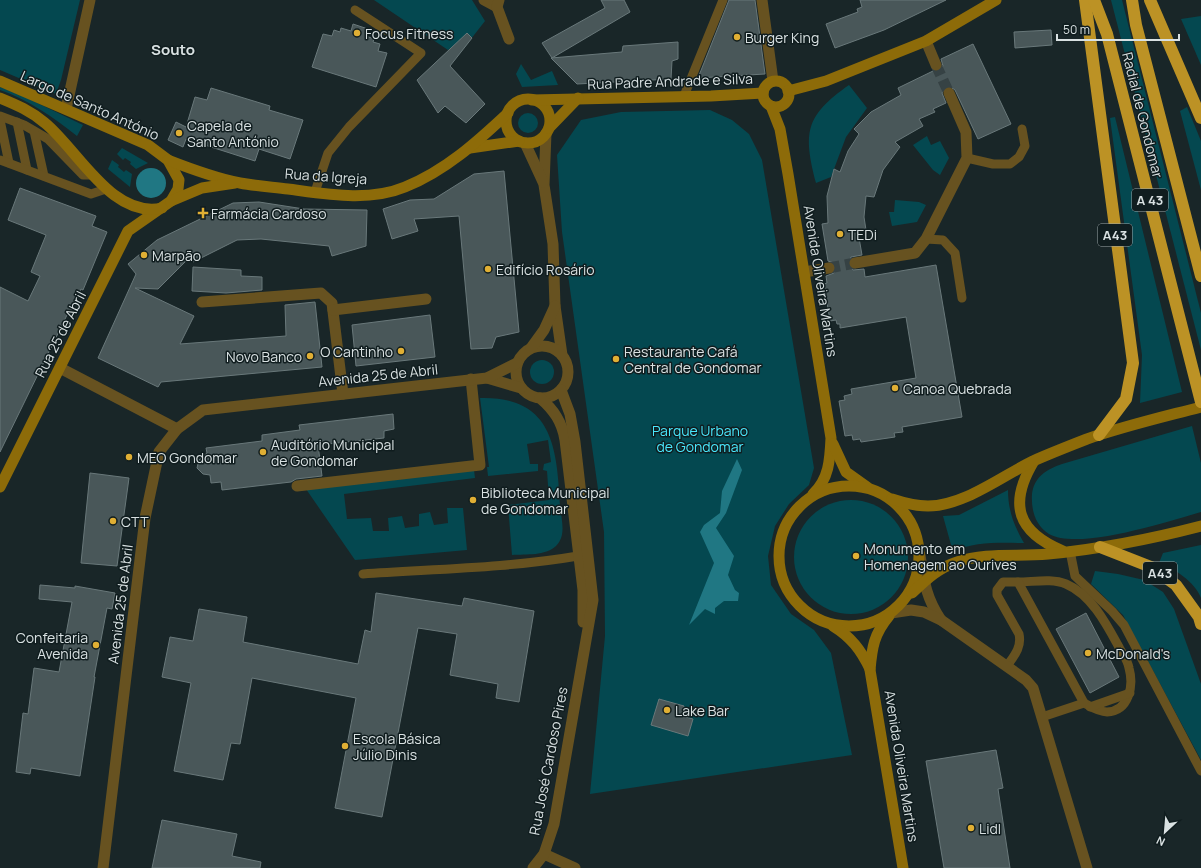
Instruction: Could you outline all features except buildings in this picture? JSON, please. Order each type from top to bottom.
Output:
[{"type":"highway","name":"A43","points":[[1085,0],[1133,363],[1126,399],[1099,435]]},
{"type":"highway","name":"Radial de Gondomar","points":[[1094,0],[1107,34],[1201,402]]},
{"type":"highway","name":"Radial de Gondomar","points":[[1132,0],[1136,25],[1201,276]]},
{"type":"highway","points":[[1150,0],[1201,118]]},
{"type":"highway","name":"A43","points":[[1100,547],[1151,567],[1176,585],[1199,616],[1201,624]]},
{"type":"main road","points":[[788,91],[826,81],[926,41],[996,0]]},
{"type":"main road","name":"Largo de Santo António","points":[[0,81],[148,145],[168,160],[179,180],[178,189],[167,204],[154,210],[130,205],[106,189],[47,124],[27,109],[0,98]]},
{"type":"main road","points":[[773,81],[782,83],[788,91],[788,98],[776,106],[764,101],[763,93],[766,85],[773,81]]},
{"type":"main road","name":"Rua Padre Andrade e Silva","points":[[532,100],[763,93]]},
{"type":"main road","name":"Rua Padre Andrade e Silva","points":[[548,131],[578,98]]},
{"type":"main road","points":[[532,100],[539,103],[548,113],[548,131],[537,141],[522,142],[509,132],[506,120],[511,108],[520,101],[532,100]]},
{"type":"main road","name":"Avenida Oliveira Martins","points":[[776,106],[831,438],[838,457],[846,472],[870,489]]},
{"type":"main road","name":"Rua da Igreja","points":[[168,160],[240,183],[315,192],[366,195],[404,188],[434,172],[470,148],[508,113]]},
{"type":"main road","name":"Rua da Igreja","points":[[470,148],[522,142]]},
{"type":"main road","name":"Rua da Igreja","points":[[167,204],[202,188],[240,183]]},
{"type":"main road","name":"Rua 25 de Abril","points":[[0,487],[128,231],[167,204]]},
{"type":"main road","points":[[1201,407],[1099,435],[1034,461],[966,496],[945,503],[928,506],[906,503],[870,489],[848,486],[826,490],[806,500],[791,516],[782,536],[779,558],[783,579],[793,599],[809,614],[829,624],[850,627],[872,623],[892,613],[907,597],[936,571],[950,565],[981,556],[1067,552],[1133,542],[1201,526]]},
{"type":"main road","name":"Avenida Oliveira Martins","points":[[806,500],[819,488],[827,474],[830,462],[831,438]]},
{"type":"main road","points":[[1034,461],[1023,478],[1018,501],[1023,518],[1032,533],[1048,545],[1067,552]]},
{"type":"main road","points":[[890,498],[906,514],[916,533],[920,555],[917,577],[907,597]]},
{"type":"main road","name":"Avenida Oliveira Martins","points":[[892,613],[878,629],[871,650],[870,670],[903,868]]},
{"type":"main road","name":"Avenida Oliveira Martins","points":[[829,624],[847,635],[861,650],[870,670]]},
{"type":"street","points":[[66,109],[90,0]]},
{"type":"street","points":[[484,0],[498,4],[509,39]]},
{"type":"street","points":[[762,0],[773,81]]},
{"type":"street","points":[[926,41],[936,65]]},
{"type":"street","points":[[855,263],[915,252],[926,239],[967,158],[966,132],[949,93]]},
{"type":"street","points":[[548,131],[544,185],[553,244],[555,306],[562,355],[568,369],[568,377],[561,390],[555,395],[540,398],[526,393],[521,388],[516,372],[517,363],[520,357],[531,348],[544,330],[555,306]]},
{"type":"street","points":[[522,142],[544,185]]},
{"type":"street","points":[[804,272],[829,268]]},
{"type":"street","points":[[202,302],[321,293],[332,303],[343,394]]},
{"type":"street","points":[[333,310],[426,299]]},
{"type":"street","points":[[531,348],[548,346],[562,355]]},
{"type":"street","name":"Avenida 25 de Abril","points":[[487,378],[517,363]]},
{"type":"street","points":[[60,368],[177,428]]},
{"type":"street","name":"Avenida 25 de Abril","points":[[103,868],[145,518],[159,452],[177,428],[203,410],[471,379],[487,378],[521,388]]},
{"type":"street","points":[[297,486],[480,466],[471,379]]},
{"type":"street","name":"Rua José Cardoso Pires","points":[[533,868],[544,854],[554,824],[582,655],[587,589],[575,442],[570,414],[561,390]]},
{"type":"street","name":"Rua José Cardoso Pires","points":[[540,398],[552,408],[563,429],[578,556],[587,589]]},
{"type":"street","points":[[920,555],[924,582],[933,608],[941,620]]},
{"type":"street","points":[[892,613],[910,610],[924,612],[941,620],[1007,666],[1033,688],[1087,868]]},
{"type":"street","points":[[544,854],[575,868]]},
{"type":"lane","points":[[684,96],[723,0]]},
{"type":"lane","points":[[315,192],[328,153],[349,127],[421,53],[355,10]]},
{"type":"lane","points":[[0,116],[17,122],[48,139],[83,175],[94,175]]},
{"type":"lane","points":[[0,120],[4,161],[91,194],[106,189]]},
{"type":"lane","points":[[17,122],[28,170]]},
{"type":"lane","points":[[967,158],[993,164],[1010,164],[1019,157],[1025,146],[1022,130]]},
{"type":"lane","points":[[34,131],[44,176]]},
{"type":"lane","points":[[926,239],[944,240],[955,253],[962,298]]},
{"type":"lane","points":[[1067,552],[1075,576],[1112,611],[1124,625],[1201,771]]},
{"type":"lane","points":[[363,574],[488,565],[578,556]]},
{"type":"lane","points":[[1007,666],[1016,652],[1020,640],[997,595],[997,590],[1003,582],[1055,581],[1066,584],[1077,591],[1102,615],[1130,668],[1129,698],[1122,706],[1114,711],[1105,712],[1087,705],[1042,717]]},
{"type":"lane","points":[[1018,582],[1087,705]]},
{"type":"green space","points":[[0,0],[80,0],[61,80],[56,94],[0,70]]},
{"type":"green space","points":[[374,0],[472,0],[485,21],[460,53],[451,48],[448,50]]},
{"type":"green space","points":[[1111,0],[1122,0],[1201,313],[1201,350]]},
{"type":"green space","points":[[1201,16],[1201,65],[1181,19]]},
{"type":"green space","points":[[521,64],[531,80],[552,71],[558,85],[522,87],[516,74]]},
{"type":"green space","points":[[849,85],[867,108],[846,137],[831,177],[816,183],[809,151],[811,126],[823,106]]},
{"type":"green space","points":[[0,87],[25,97],[83,125],[77,136],[40,110],[11,94],[0,90]]},
{"type":"green space","points":[[1187,107],[1201,141],[1201,190],[1180,111]]},
{"type":"green space","name":"Parque Urbano de Gondomar","points":[[710,110],[732,120],[749,134],[762,160],[814,468],[809,485],[789,504],[775,526],[768,556],[771,585],[791,614],[814,630],[831,653],[852,755],[590,794],[605,636],[604,532],[562,232],[557,155],[581,120],[621,112]]},
{"type":"green space","points":[[528,113],[535,116],[538,123],[535,130],[528,133],[521,130],[518,123],[521,116]]},
{"type":"green space","points":[[1115,117],[1182,392],[1140,403],[1142,355],[1110,118]]},
{"type":"green space","points":[[927,136],[931,145],[940,141],[949,158],[940,175],[933,170],[913,145]]},
{"type":"green space","points":[[122,148],[148,163],[136,169],[130,164],[131,162],[125,158],[123,160],[117,154]]},
{"type":"green space","points":[[112,160],[119,165],[118,167],[124,172],[126,170],[132,174],[130,187],[108,169]]},
{"type":"green space","points":[[895,200],[919,202],[926,205],[917,222],[892,226],[889,212],[894,212]]},
{"type":"green space","points":[[542,360],[547,361],[553,367],[553,377],[547,383],[542,384],[537,383],[531,377],[530,372],[531,367],[537,361]]},
{"type":"green space","points":[[480,398],[504,400],[523,406],[537,416],[546,429],[553,446],[556,464],[562,527],[559,542],[552,549],[536,554],[512,555],[508,505],[549,500],[547,471],[543,470],[544,464],[551,462],[548,440],[527,444],[530,464],[538,464],[538,471],[488,476],[487,467],[489,467]]},
{"type":"green space","points":[[1192,426],[1201,463],[1201,512],[1124,533],[1081,539],[1063,538],[1049,534],[1037,522],[1032,506],[1033,488],[1038,478],[1046,471],[1062,464]]},
{"type":"green space","points":[[474,470],[475,478],[344,494],[347,519],[371,518],[373,531],[389,531],[388,518],[402,516],[405,528],[419,526],[419,514],[430,512],[434,525],[448,523],[447,508],[463,508],[467,550],[355,560],[306,489]]},
{"type":"green space","points":[[1008,490],[1012,518],[1024,543],[979,544],[961,548],[953,552],[943,516],[959,515]]},
{"type":"green space","points":[[851,500],[862,501],[873,505],[883,510],[891,517],[898,525],[903,535],[907,546],[907,568],[903,579],[898,589],[891,597],[883,604],[873,609],[862,613],[851,614],[840,613],[829,609],[819,604],[811,597],[804,589],[799,579],[795,568],[794,557],[795,546],[799,535],[804,525],[811,517],[819,510],[829,505],[840,501]]},
{"type":"green space","points":[[1201,545],[1201,598],[1194,586],[1183,576],[1171,568],[1159,563],[1163,553]]},
{"type":"green space","points":[[1095,571],[1118,574],[1144,580],[1163,592],[1174,609],[1201,684],[1201,760],[1123,615],[1091,584]]},
{"type":"shaded area","points":[[151,168],[157,169],[165,177],[165,189],[157,197],[151,198],[145,197],[137,189],[136,183],[137,177],[145,169]]},
{"type":"shaded area","points":[[737,459],[742,470],[726,513],[716,528],[734,556],[728,575],[735,590],[739,593],[738,601],[724,601],[715,608],[715,614],[705,609],[689,625],[714,563],[700,532],[704,525],[720,513],[722,491]]},
{"type":"tunnel","points":[[936,65],[949,93]]},
{"type":"tunnel","points":[[829,268],[855,263]]},
{"type":"place","name":"Focus Fitness","points":[[357,33]]},
{"type":"place","name":"Burger King","points":[[737,37]]},
{"type":"place","name":"Capela de Santo António","points":[[179,133]]},
{"type":"place","name":"Farmácia Cardoso","points":[[203,213]]},
{"type":"place","name":"TEDi","points":[[840,234]]},
{"type":"place","name":"Marpão","points":[[144,255]]},
{"type":"place","name":"Edifício Rosário","points":[[488,269]]},
{"type":"place","name":"O Cantinho","points":[[401,351]]},
{"type":"place","name":"Novo Banco","points":[[310,356]]},
{"type":"place","name":"Restaurante Cafá Central de Gondomar","points":[[616,359]]},
{"type":"place","name":"Canoa Quebrada","points":[[895,388]]},
{"type":"place","name":"Auditório Municipal de Gondomar","points":[[263,452]]},
{"type":"place","name":"MEO Gondomar","points":[[129,457]]},
{"type":"place","name":"Biblioteca Municipal de Gondomar","points":[[473,500]]},
{"type":"place","name":"CTT","points":[[113,521]]},
{"type":"place","name":"Monumento em Homenagem ao Ourives","points":[[856,556]]},
{"type":"place","name":"Confeitaria Avenida","points":[[96,645]]},
{"type":"place","name":"McDonald's","points":[[1088,653]]},
{"type":"place","name":"Lake Bar","points":[[667,710]]},
{"type":"place","name":"Escola Básica Júlio Dinis","points":[[345,746]]},
{"type":"place","name":"Lidl","points":[[971,828]]},
{"type":"district","name":"Souto","points":[[173,49]]}]
